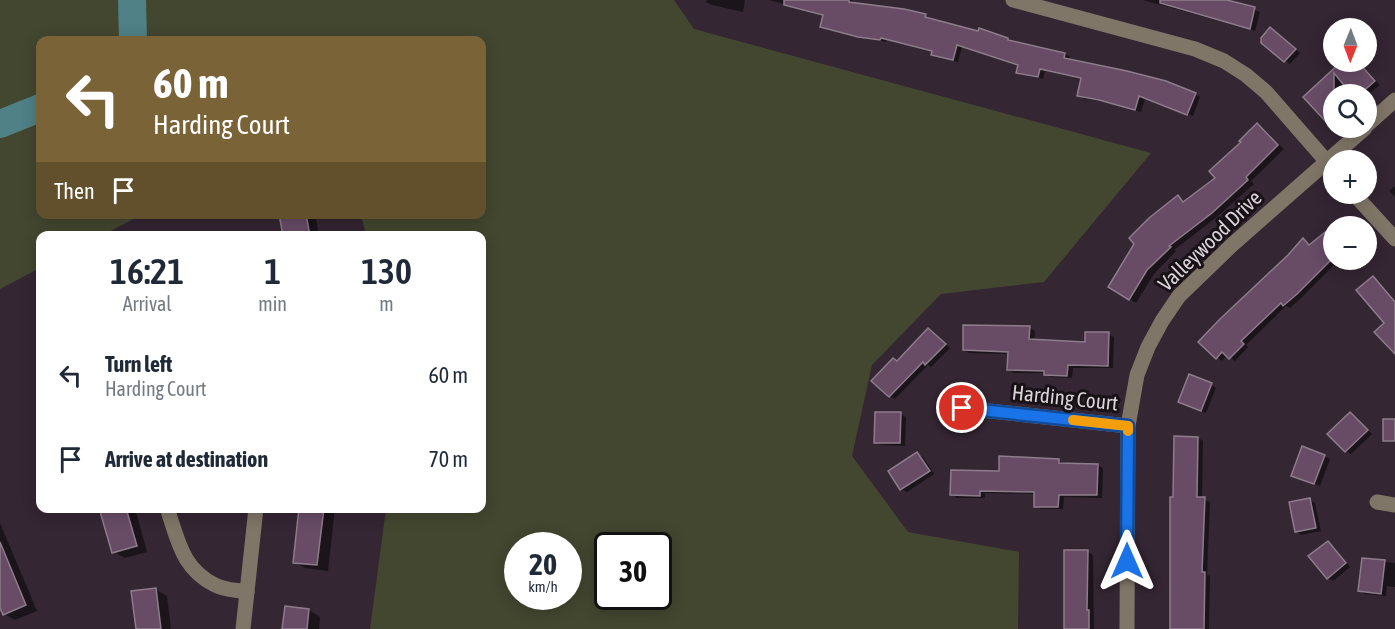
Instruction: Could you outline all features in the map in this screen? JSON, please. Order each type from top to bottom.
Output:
[{"type":"street","points":[[1013,0],[1196,49],[1224,61],[1246,75],[1266,92],[1323,158]]},
{"type":"street","name":"Valleywood Drive","points":[[1377,117],[1395,100]]},
{"type":"street","name":"Valleywood Drive","points":[[1345,150],[1356,138]]},
{"type":"street","name":"Valleywood Drive","points":[[1127,629],[1128,426],[1137,375],[1148,347],[1179,296],[1233,244],[1323,172]]},
{"type":"street","points":[[1363,204],[1395,239]]},
{"type":"street","name":"Harding Court","points":[[962,408],[1128,426]]},
{"type":"street","points":[[1377,502],[1395,505]]},
{"type":"street","points":[[169,513],[184,559],[216,586],[247,592]]},
{"type":"street","points":[[243,629],[255,513]]},
{"type":"green space","points":[[0,0],[674,0],[694,29],[1151,153],[1044,282],[941,294],[872,365],[852,456],[908,532],[1019,552],[1018,629],[370,629],[385,513],[486,513],[486,231],[365,231],[362,219],[486,219],[486,36],[36,36],[36,219],[133,219],[111,231],[36,231],[36,270],[0,289]]},
{"type":"building","points":[[784,0],[849,0],[849,2],[904,9],[978,31],[979,28],[1008,38],[1008,40],[1065,53],[1064,58],[1166,81],[1196,93],[1187,115],[1139,96],[1135,110],[1077,96],[1081,78],[1040,69],[1038,77],[1016,73],[1018,65],[957,45],[953,60],[931,55],[932,51],[881,38],[880,40],[858,37],[820,27],[823,15],[784,5]]},
{"type":"building","points":[[1160,0],[1227,0],[1255,7],[1250,29],[1160,3]]},
{"type":"building","points":[[1270,27],[1296,49],[1284,62],[1261,43],[1261,38]]},
{"type":"building","points":[[1330,72],[1367,72],[1375,81],[1372,84],[1343,84],[1334,73],[1334,84],[1323,84],[1323,119],[1303,97]]},
{"type":"building","points":[[1257,123],[1278,145],[1246,177],[1248,180],[1212,213],[1169,246],[1171,247],[1147,270],[1129,300],[1108,287],[1134,244],[1129,238],[1149,218],[1178,195],[1183,202],[1215,178],[1209,171],[1241,142],[1239,141]]},
{"type":"building","points":[[280,219],[307,219],[309,231],[282,231]]},
{"type":"building","points":[[1323,234],[1323,268],[1297,294],[1283,306],[1281,303],[1241,341],[1244,344],[1229,359],[1222,352],[1216,359],[1198,342],[1303,238],[1309,245]]},
{"type":"building","points":[[1373,276],[1395,302],[1395,354],[1374,332],[1384,323],[1356,290]]},
{"type":"building","points":[[963,325],[1030,326],[1029,339],[1085,342],[1085,332],[1109,332],[1108,366],[1068,365],[1067,376],[1044,375],[1044,371],[1007,370],[1008,352],[963,350]]},
{"type":"building","points":[[928,328],[946,344],[925,365],[923,362],[889,397],[871,381],[893,358],[897,361]]},
{"type":"building","points":[[1189,374],[1212,383],[1201,411],[1178,402]]},
{"type":"building","points":[[875,412],[901,412],[900,443],[874,443]]},
{"type":"building","points":[[1350,412],[1368,430],[1345,452],[1327,434]]},
{"type":"building","points":[[1383,419],[1395,419],[1395,441],[1383,441]]},
{"type":"building","points":[[1174,436],[1198,437],[1197,497],[1205,497],[1202,572],[1205,572],[1204,629],[1170,629],[1170,497],[1173,497]]},
{"type":"building","points":[[1302,446],[1325,455],[1314,484],[1291,476]]},
{"type":"building","points":[[917,452],[930,471],[900,490],[888,471]]},
{"type":"building","points":[[999,456],[1059,459],[1059,463],[1098,464],[1097,495],[1059,495],[1058,507],[1034,507],[1034,492],[980,491],[980,496],[950,495],[951,470],[999,471]]},
{"type":"building","points":[[1310,498],[1316,528],[1295,532],[1289,502]]},
{"type":"building","points":[[100,513],[127,513],[137,546],[112,553]]},
{"type":"building","points":[[298,513],[323,513],[317,565],[293,563]]},
{"type":"building","points":[[1328,541],[1346,563],[1327,579],[1308,556]]},
{"type":"building","points":[[0,542],[26,605],[3,615],[0,608]]},
{"type":"building","points":[[1064,550],[1088,550],[1089,629],[1064,629]]},
{"type":"building","points":[[1362,558],[1385,560],[1381,594],[1358,591]]},
{"type":"building","points":[[156,588],[161,629],[136,629],[131,591]]},
{"type":"building","points":[[285,606],[309,609],[307,629],[282,629]]},
{"type":"waterway","points":[[132,0],[133,36]]},
{"type":"waterway","points":[[0,124],[36,110]]},
{"type":"slow traffic","points":[[1073,420],[1128,426],[1128,431]]},
{"type":"route","points":[[962,408],[1128,426],[1127,561]]}]
